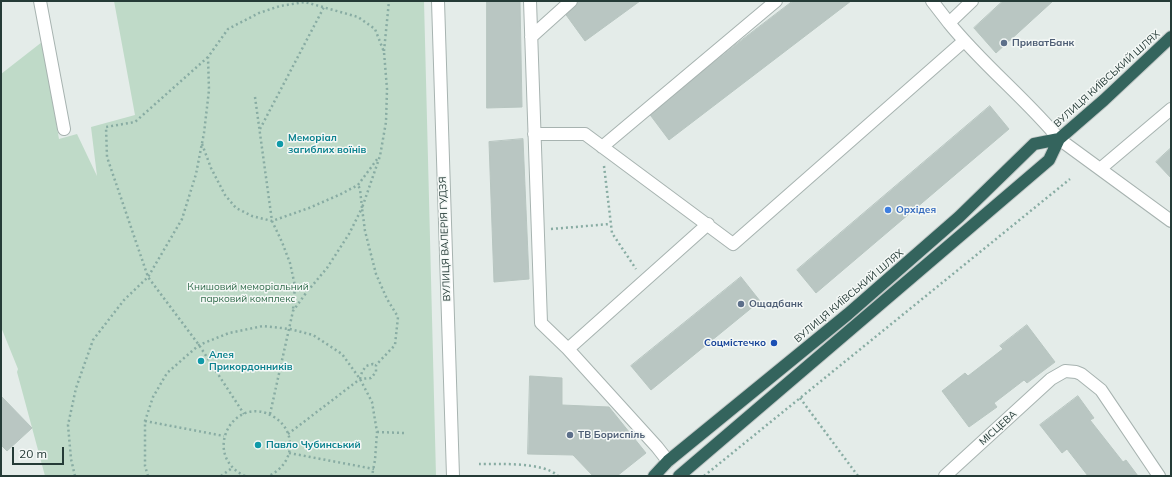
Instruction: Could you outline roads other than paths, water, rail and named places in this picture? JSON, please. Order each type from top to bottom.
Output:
[{"type":"highway","name":"ВУЛИЦЯ КИЇВСЬКИЙ ШЛЯХ","points":[[679,476],[1049,160],[1059,139],[1104,100],[1171,37]]},
{"type":"highway","name":"ВУЛИЦЯ КИЇВСЬКИЙ ШЛЯХ","points":[[654,476],[668,461],[848,314],[959,217],[1034,144],[1059,139]]},
{"type":"street","points":[[40,1],[64,129]]},
{"type":"street","name":"ВУЛИЦЯ ВАЛЕРІЯ ГУДЗЯ","points":[[438,1],[453,476]]},
{"type":"street","points":[[530,1],[541,323],[568,349],[668,461]]},
{"type":"street","points":[[531,37],[571,1]]},
{"type":"street","points":[[602,147],[776,1]]},
{"type":"street","points":[[932,1],[964,41],[1059,139],[1171,221]]},
{"type":"street","points":[[949,23],[972,1]]},
{"type":"street","points":[[534,134],[585,134],[734,244],[964,41]]},
{"type":"street","points":[[1100,169],[1171,108]]},
{"type":"street","points":[[568,349],[708,224]]},
{"type":"street","name":"МІСЦЕВА","points":[[945,476],[1051,380],[1065,371],[1081,374],[1101,390],[1159,476]]},
{"type":"place","name":"ПриватБанк","points":[[1004,43]]},
{"type":"place","name":"Меморіал загиблих воїнів","points":[[280,144]]},
{"type":"place","name":"Орхідея","points":[[888,210]]},
{"type":"place","name":"Ощадбанк","points":[[741,304]]},
{"type":"place","name":"Соцмістечко","points":[[774,343]]},
{"type":"place","name":"Алея Прикордонників","points":[[201,361]]},
{"type":"place","name":"ТВ Бориспіль","points":[[570,435]]},
{"type":"place","name":"Павло Чубинський","points":[[258,445]]},
{"type":"park label","name":"Книшовий меморіальний парковий комплекс","points":[[248,292]]}]
